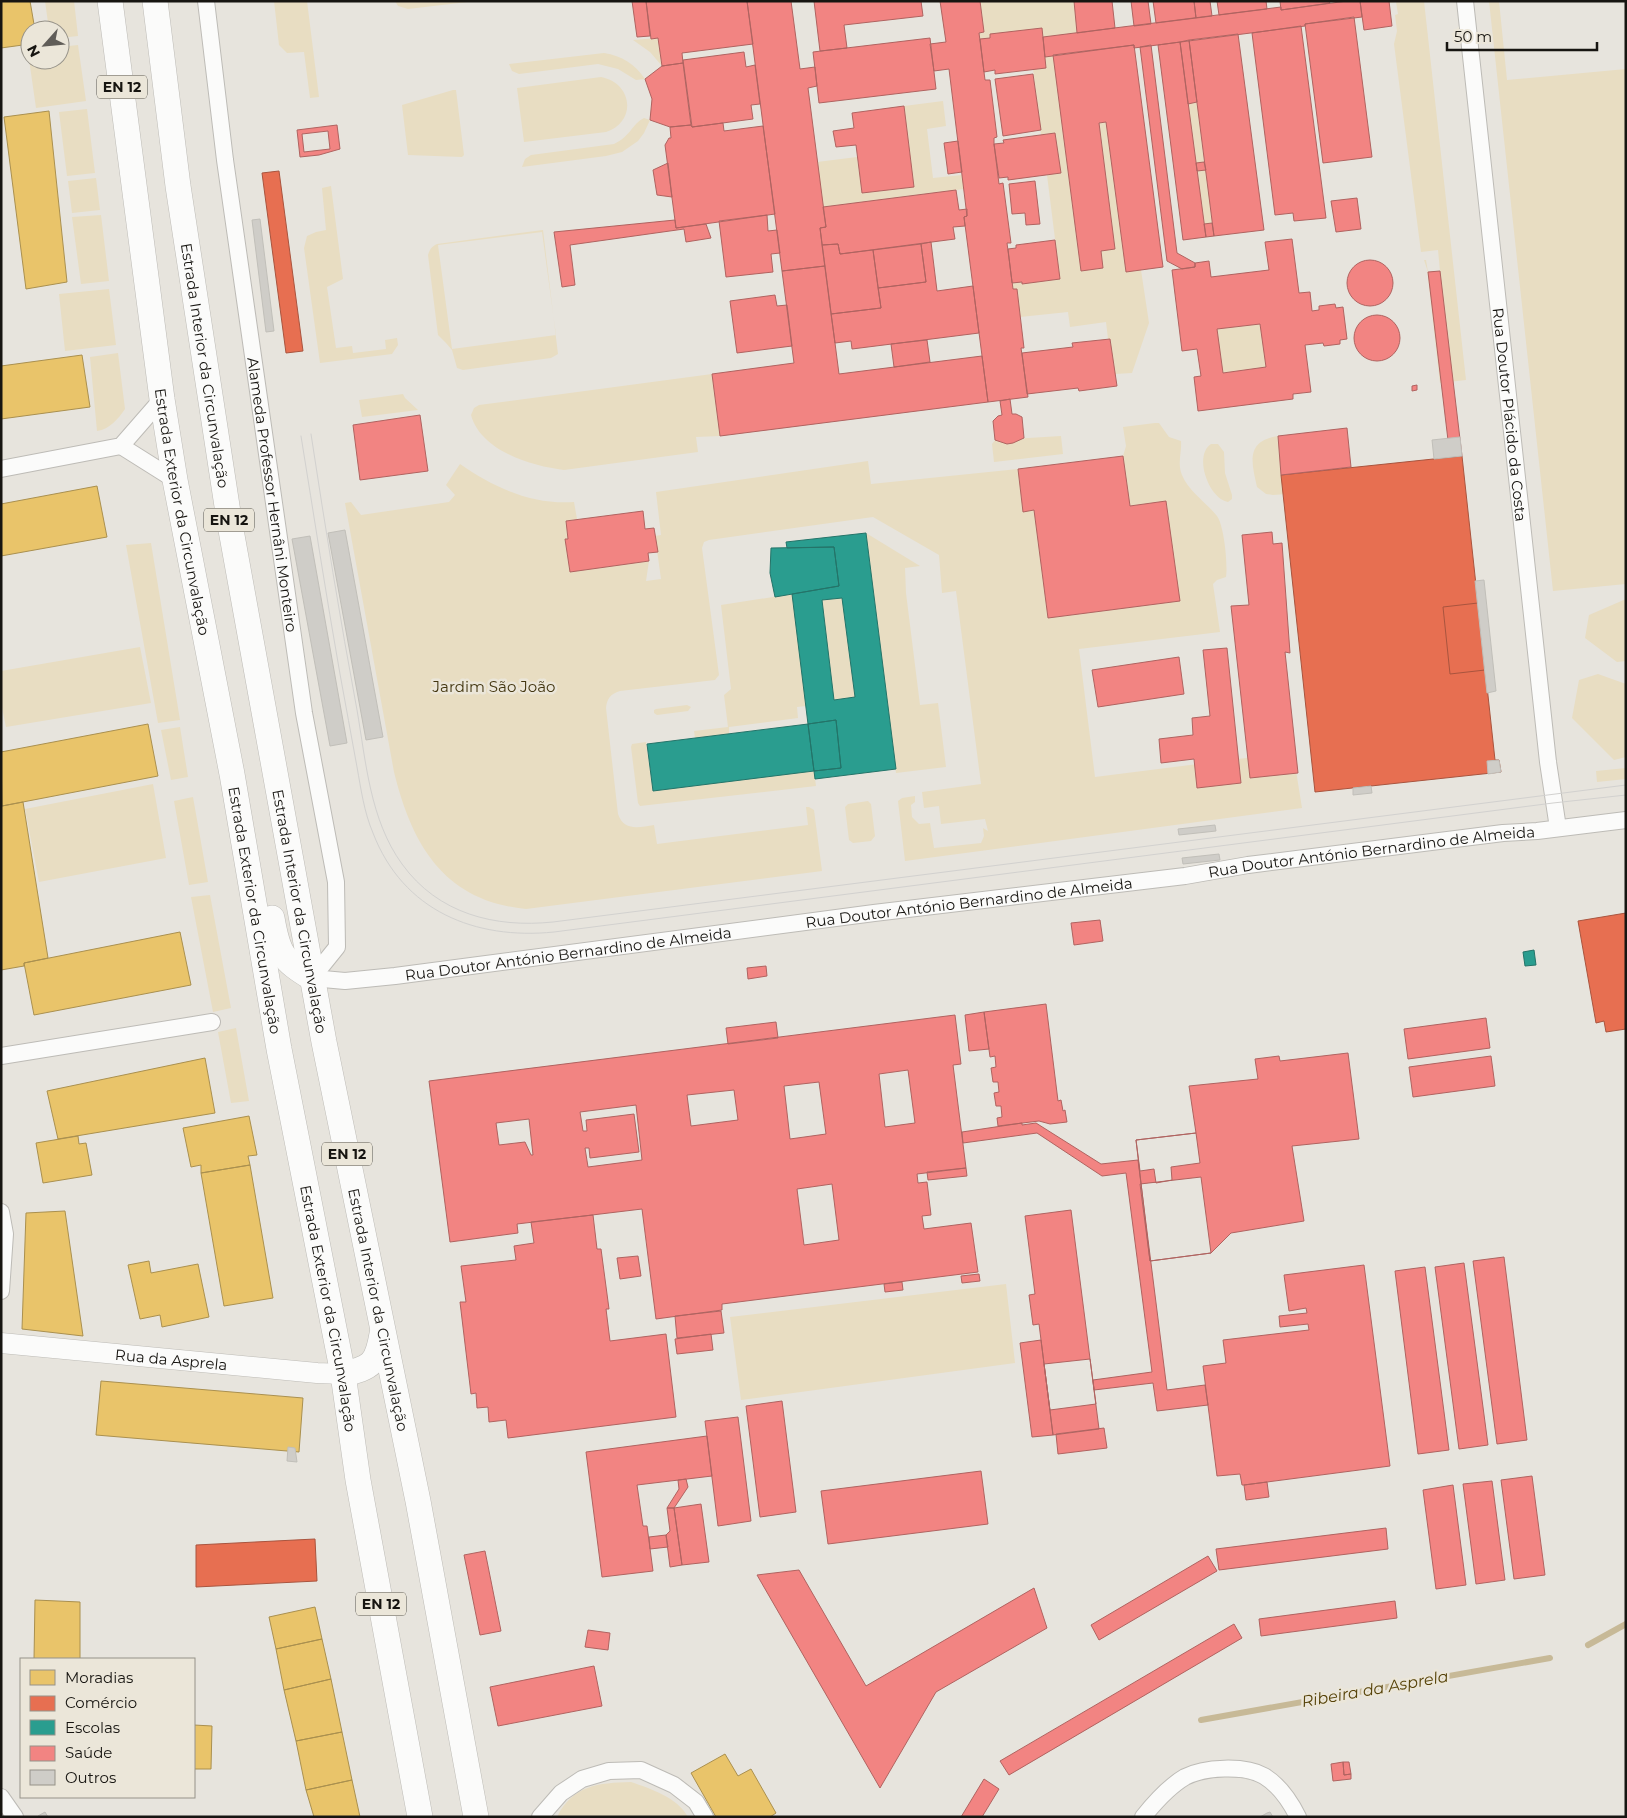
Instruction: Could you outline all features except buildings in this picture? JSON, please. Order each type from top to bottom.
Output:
[{"type":"main road","name":"Estrada Exterior da Circunvalação","points":[[110,1],[162,399],[175,480],[235,796],[279,1048],[344,1382],[358,1480],[420,1817]]},
{"type":"main road","name":"Estrada Interior da Circunvalação","points":[[155,1],[178,186],[229,519],[326,1052],[418,1501],[476,1817]]},
{"type":"main road","points":[[235,796],[256,829],[276,943],[293,967],[312,978]]},
{"type":"main road","points":[[344,1382],[358,1371],[370,1366],[378,1355],[383,1329]]},
{"type":"main road","points":[[344,1382],[364,1378],[374,1381],[395,1394]]},
{"type":"street","name":"Alameda Professor Hernâni Monteiro","points":[[206,1],[226,166],[304,712],[336,882],[337,947],[312,978]]},
{"type":"street","name":"Rua Doutor Plácido da Costa","points":[[1465,1],[1548,762],[1558,828]]},
{"type":"street","points":[[1,469],[121,446],[162,399]]},
{"type":"street","points":[[121,446],[175,480]]},
{"type":"street","name":"Rua Doutor António Bernardino de Almeida","points":[[312,978],[345,981],[395,976],[865,914],[1184,876],[1277,861],[1626,820]]},
{"type":"street","points":[[1,1056],[212,1022]]},
{"type":"street","points":[[1,1212],[5,1234],[1,1291]]},
{"type":"street","name":"Rua da Asprela","points":[[1,1343],[317,1373],[344,1382]]},
{"type":"street","points":[[1143,1817],[1162,1794],[1185,1777],[1212,1768],[1234,1768],[1262,1775],[1278,1786],[1298,1817]]},
{"type":"street","points":[[540,1817],[561,1793],[582,1779],[609,1771],[641,1770],[674,1785],[696,1802],[705,1817]]},
{"type":"street","points":[[1,1798],[15,1817]]},
{"type":"green space","points":[[45,1],[74,1],[78,36],[70,37],[70,20],[48,20]]},
{"type":"green space","points":[[274,1],[307,1],[319,97],[310,98],[304,52],[287,53],[279,45]]},
{"type":"green space","points":[[395,1],[476,1],[408,9],[398,6]]},
{"type":"green space","points":[[980,1],[1074,1],[1077,33],[1043,37],[980,39],[979,33],[984,32]]},
{"type":"green space","points":[[1389,1],[1424,1],[1466,380],[1440,383],[1427,269],[1424,260],[1426,260],[1428,272],[1440,271],[1438,250],[1421,252],[1394,44],[1397,31],[1395,15],[1398,14],[1396,2],[1389,3]]},
{"type":"green space","points":[[1489,1],[1499,1],[1507,80],[1626,69],[1626,584],[1553,591]]},
{"type":"green space","points":[[658,38],[662,66],[650,52],[633,40]]},
{"type":"green space","points":[[78,45],[86,101],[36,108],[31,70],[70,70],[70,46]]},
{"type":"green space","points":[[604,53],[628,61],[645,79],[636,80],[618,69],[598,64],[519,74],[512,71],[509,64]]},
{"type":"green space","points":[[1053,55],[1081,271],[1103,268],[1101,251],[1115,248],[1099,123],[1106,122],[1126,272],[1141,270],[1149,323],[1132,373],[1115,374],[1106,322],[1070,327],[1068,312],[1020,317],[1017,289],[1013,289],[1012,283],[1022,282],[1022,284],[1060,279],[1047,175],[1061,173],[1055,133],[1041,135],[1033,69],[1046,68],[1045,57]]},
{"type":"green space","points":[[601,77],[612,81],[625,94],[626,112],[623,120],[616,127],[606,132],[524,142],[517,88]]},
{"type":"green space","points":[[456,90],[464,155],[462,157],[408,155],[402,105]]},
{"type":"green space","points":[[943,101],[946,126],[927,129],[933,178],[962,175],[964,189],[823,207],[817,162],[857,157],[862,193],[914,187],[904,106]]},
{"type":"green space","points":[[1197,102],[1204,162],[1196,163],[1188,104]]},
{"type":"green space","points":[[87,109],[95,173],[67,176],[59,112]]},
{"type":"green space","points":[[644,118],[650,120],[644,133],[638,141],[622,152],[606,156],[522,167],[525,159],[531,155],[614,144],[624,138]]},
{"type":"green space","points":[[1206,170],[1212,223],[1204,224],[1197,171]]},
{"type":"green space","points":[[96,178],[100,210],[72,213],[68,181]]},
{"type":"green space","points":[[331,186],[343,279],[327,287],[336,348],[352,346],[353,353],[386,349],[385,340],[397,338],[398,345],[392,354],[320,363],[304,248],[307,236],[326,230],[322,188]]},
{"type":"green space","points":[[101,215],[109,281],[81,284],[72,217]]},
{"type":"green space","points":[[543,230],[553,315],[542,232],[438,245],[452,349],[556,335],[558,354],[551,358],[463,370],[457,368],[452,350],[438,335],[428,255],[431,248],[437,244]]},
{"type":"green space","points":[[109,289],[116,345],[65,351],[59,294]]},
{"type":"green space","points":[[1260,324],[1266,367],[1223,373],[1217,329]]},
{"type":"green space","points":[[118,353],[125,409],[110,426],[97,431],[90,357]]},
{"type":"green space","points":[[712,374],[720,436],[696,437],[698,452],[564,470],[551,468],[523,460],[496,447],[477,428],[471,415],[474,408],[479,405]]},
{"type":"green space","points":[[403,394],[418,410],[362,417],[359,400]]},
{"type":"green space","name":"Jardim São João","points":[[1159,423],[1169,437],[1181,441],[1180,466],[1182,475],[1193,492],[1217,516],[1222,528],[1226,555],[1226,577],[1217,580],[1213,584],[1220,632],[1079,649],[1095,777],[1293,752],[1302,808],[905,861],[898,801],[902,798],[915,796],[915,802],[911,805],[912,817],[919,824],[930,823],[934,848],[981,843],[984,836],[983,828],[988,831],[985,819],[941,824],[939,806],[924,808],[922,792],[981,784],[956,591],[942,593],[939,555],[873,517],[704,542],[702,548],[719,675],[715,680],[620,691],[610,697],[606,708],[618,814],[624,824],[633,827],[654,825],[657,844],[808,825],[806,807],[809,807],[814,810],[822,871],[526,909],[498,904],[473,894],[453,881],[436,865],[422,845],[401,799],[394,772],[345,503],[351,502],[361,515],[449,502],[455,495],[446,485],[460,464],[500,487],[529,498],[544,501],[574,502],[577,519],[566,521],[568,539],[565,540],[570,572],[649,561],[646,581],[661,579],[655,536],[661,535],[656,492],[868,461],[871,484],[1018,469],[1023,511],[1034,510],[1048,618],[1179,601],[1166,502],[1130,506],[1123,456],[1126,446],[1123,427]]},
{"type":"green space","points":[[1061,436],[1063,454],[994,462],[992,444],[995,440]]},
{"type":"green space","points":[[1278,436],[1281,475],[1462,456],[1315,492],[1266,494],[1257,487],[1253,469],[1253,454],[1260,442]]},
{"type":"green space","points":[[1211,444],[1218,444],[1224,452],[1225,473],[1232,495],[1232,499],[1228,502],[1221,499],[1215,493],[1203,467],[1203,458]]},
{"type":"green space","points":[[866,533],[920,566],[905,568],[906,593],[920,705],[938,703],[946,767],[896,773]]},
{"type":"green space","points":[[151,543],[180,720],[158,723],[126,545]]},
{"type":"green space","points":[[792,594],[806,706],[797,707],[798,718],[729,727],[729,734],[695,738],[694,731],[728,727],[724,695],[731,689],[721,605]]},
{"type":"green space","points":[[842,598],[855,697],[834,700],[822,600]]},
{"type":"green space","points":[[1626,599],[1626,661],[1617,662],[1585,638],[1589,615]]},
{"type":"green space","points":[[140,647],[151,703],[6,727],[1,703],[1,671]]},
{"type":"green space","points":[[1598,674],[1626,684],[1626,757],[1614,760],[1572,718],[1579,680]]},
{"type":"green space","points":[[687,705],[691,707],[688,711],[657,715],[654,713],[656,709]]},
{"type":"green space","points":[[180,727],[188,777],[171,780],[161,730]]},
{"type":"green space","points":[[646,742],[653,791],[814,771],[816,786],[640,806],[638,803],[631,747],[632,744]]},
{"type":"green space","points":[[1626,768],[1626,779],[1597,782],[1596,771]]},
{"type":"green space","points":[[153,784],[166,858],[39,882],[25,809]]},
{"type":"green space","points":[[193,797],[208,882],[189,885],[174,801]]},
{"type":"green space","points":[[868,801],[871,804],[875,836],[871,841],[853,843],[849,840],[845,807],[848,804]]},
{"type":"green space","points":[[210,895],[231,1008],[213,1012],[191,897]]},
{"type":"green space","points":[[236,1028],[249,1101],[231,1103],[218,1032]]},
{"type":"green space","points":[[1006,1284],[1015,1363],[741,1400],[730,1317]]},
{"type":"green space","points":[[631,1782],[670,1799],[688,1817],[557,1817],[563,1806],[579,1792],[597,1785]]},
{"type":"waterway","name":"Ribeira da Asprela","points":[[1588,1645],[1626,1624]]},
{"type":"waterway","name":"Ribeira da Asprela","points":[[1201,1720],[1550,1658]]},
{"type":"tram line","points":[[311,434],[367,770],[376,810],[391,847],[416,881],[450,906],[469,914],[510,922],[553,922],[1626,785]]},
{"type":"tram line","points":[[301,436],[340,674],[361,792],[370,825],[386,860],[403,882],[423,901],[445,915],[470,925],[497,931],[525,933],[554,932],[1626,795]]}]
